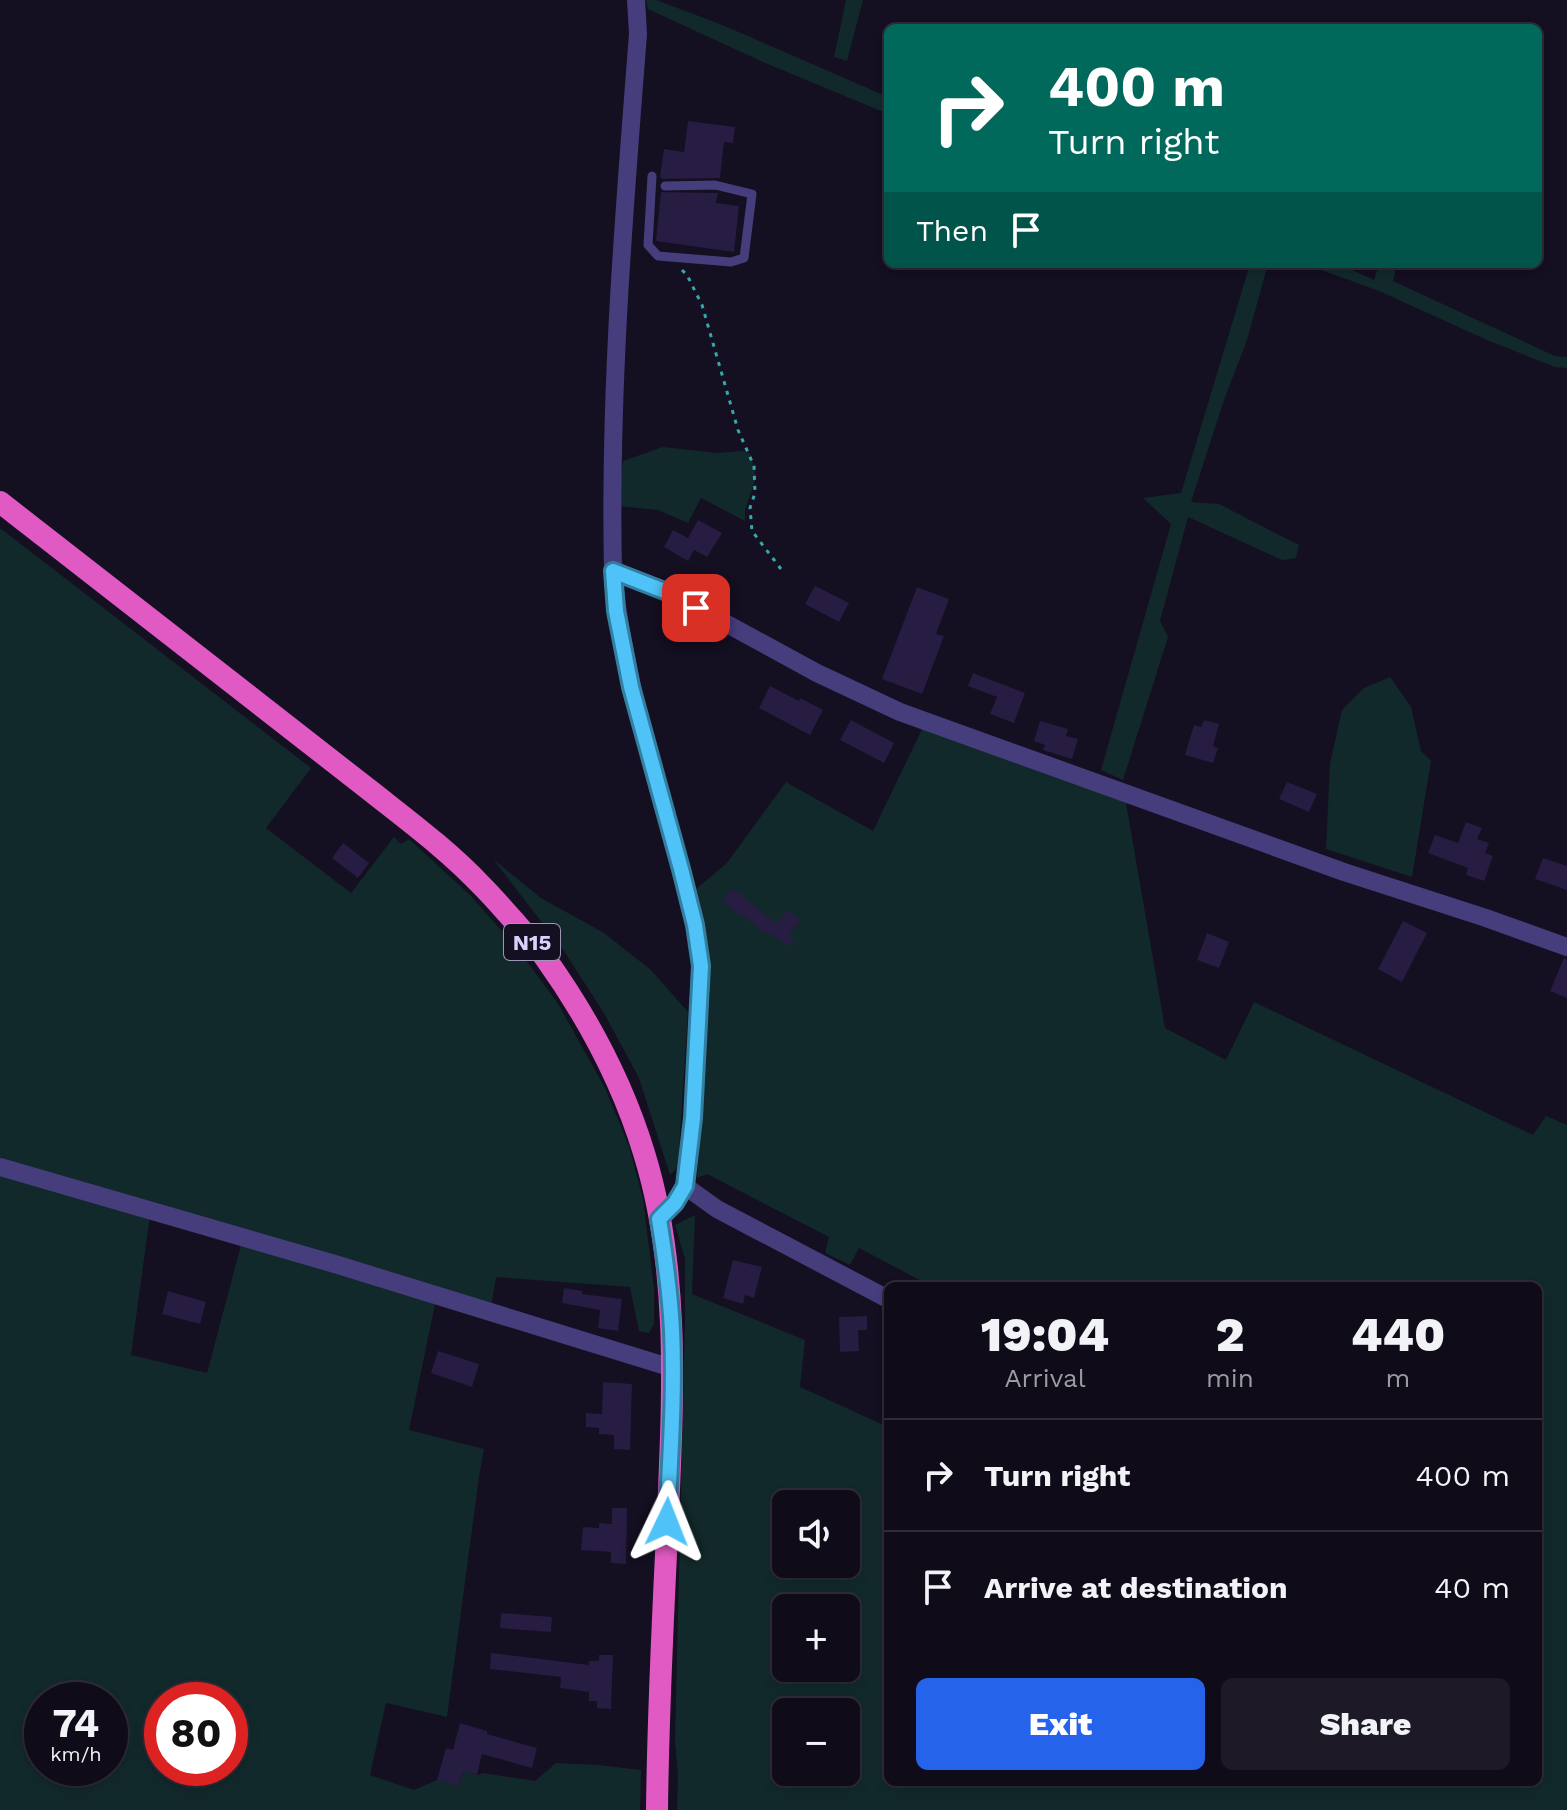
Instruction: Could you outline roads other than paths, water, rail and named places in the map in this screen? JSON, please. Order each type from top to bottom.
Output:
[{"type":"highway","name":"N15","points":[[0,502],[372,792],[481,885],[545,956],[586,1021],[620,1087],[644,1152],[659,1219],[672,1329],[672,1419],[657,1810]]},
{"type":"street","points":[[636,0],[638,34],[616,336],[611,489],[613,571],[616,611],[631,687],[695,925],[701,966],[693,1118],[685,1186],[675,1203],[659,1219]]},
{"type":"street","points":[[613,571],[672,594],[817,673],[900,712],[1344,872],[1567,947]]},
{"type":"street","points":[[0,1167],[338,1265],[672,1368]]},
{"type":"street","points":[[685,1186],[717,1209],[884,1297]]},
{"type":"lane","points":[[652,176],[648,245],[658,256],[731,262],[744,258],[752,194],[715,185],[665,186]]},
{"type":"lane","points":[[624,205],[649,202]]}]
